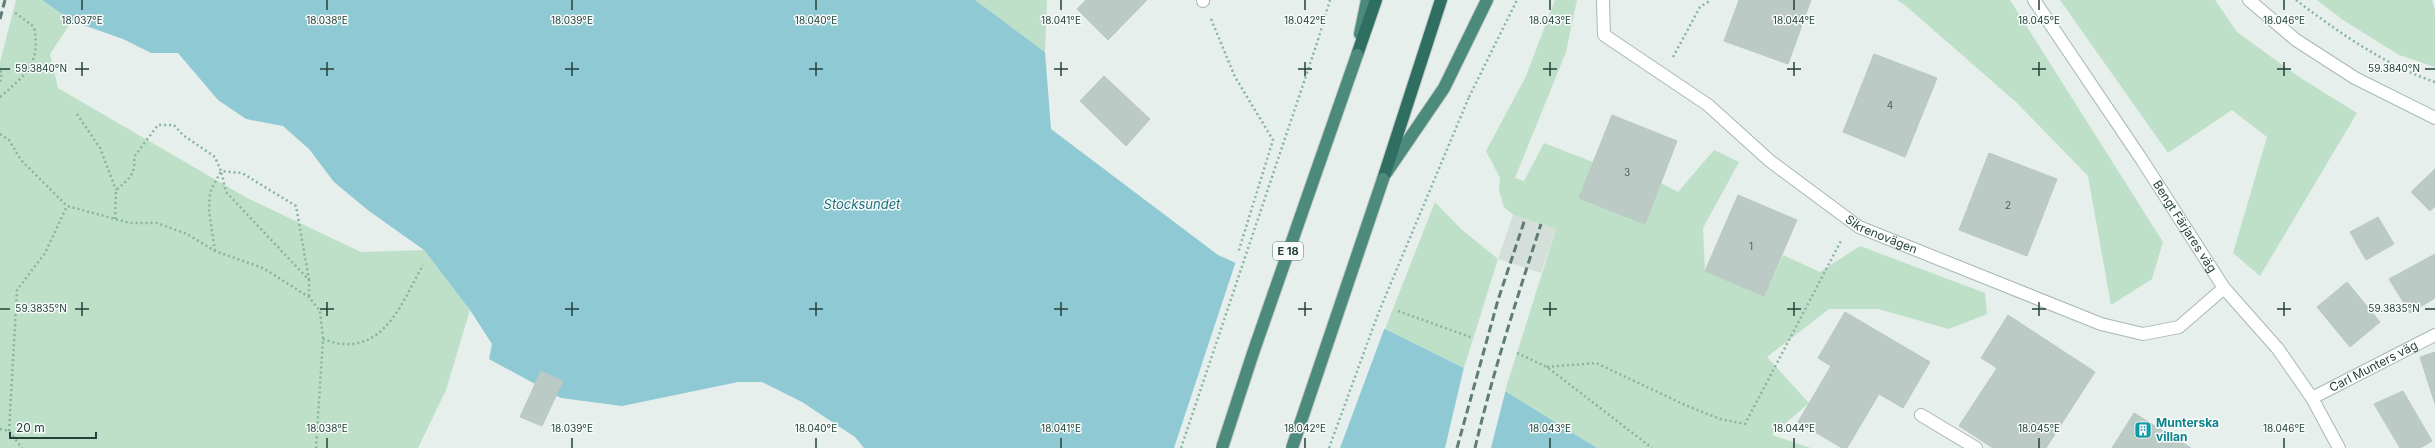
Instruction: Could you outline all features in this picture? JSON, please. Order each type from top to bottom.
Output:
[{"type":"highway","points":[[1357,54],[1366,0]]},
{"type":"highway","name":"E 18","points":[[1222,448],[1253,353],[1376,0]]},
{"type":"highway","points":[[1292,448],[1383,179],[1441,0]]},
{"type":"highway","points":[[1383,179],[1444,88],[1487,0]]},
{"type":"street","name":"Sikrenovägen","points":[[1603,0],[1604,35],[1708,105],[1770,161],[1859,227],[2101,324],[2143,334],[2179,327],[2224,288]]},
{"type":"street","name":"Bengt Färjares väg","points":[[2034,0],[2142,160],[2224,288],[2278,349],[2312,398],[2339,448]]},
{"type":"street","points":[[2249,0],[2296,40],[2355,78],[2435,118]]},
{"type":"street","name":"Carl Munters väg","points":[[2312,398],[2435,335]]},
{"type":"street","points":[[1921,415],[1976,448]]},
{"type":"path","points":[[1203,0],[1235,77],[1273,140],[1238,253]]},
{"type":"path","points":[[1181,448],[1318,40],[1330,0]]},
{"type":"path","points":[[1329,448],[1378,314],[1469,97],[1517,0]]},
{"type":"path","points":[[1664,76],[1700,7],[1711,0]]},
{"type":"path","points":[[2296,0],[2335,30],[2416,76],[2435,82]]},
{"type":"path","points":[[0,97],[28,73],[37,45],[34,27],[13,11]]},
{"type":"path","points":[[0,71],[2,72],[0,83]]},
{"type":"path","points":[[77,114],[100,148],[116,190],[115,219]]},
{"type":"path","points":[[116,190],[131,177],[136,168],[134,157],[158,124],[174,126],[183,135],[215,157],[221,172],[226,192],[309,280]]},
{"type":"path","points":[[0,134],[9,140],[21,160],[67,206],[130,223],[157,223],[187,234],[215,251],[263,268],[309,297],[320,312],[323,339],[316,448]]},
{"type":"path","points":[[215,251],[209,211],[210,192],[221,172]]},
{"type":"path","points":[[221,172],[242,173],[296,206],[309,280],[309,297]]},
{"type":"path","points":[[9,431],[17,290],[45,253],[67,206]]},
{"type":"path","points":[[1547,367],[1596,363],[1685,405],[1720,419],[1746,424],[1836,249],[1853,222]]},
{"type":"path","points":[[323,339],[344,344],[367,341],[387,327],[423,265]]},
{"type":"path","points":[[1398,312],[1473,338]]},
{"type":"path","points":[[1517,353],[1547,367],[1652,448]]},
{"type":"path","points":[[0,429],[9,431],[22,448]]},
{"type":"shaded area","points":[[1513,215],[1556,229],[1541,273],[1498,259]]},
{"type":"green space","points":[[16,0],[42,0],[72,21],[50,54],[58,88],[247,198],[361,252],[424,250],[470,310],[446,390],[418,448],[0,448],[0,62]]},
{"type":"green space","points":[[975,0],[1047,0],[1045,52]]},
{"type":"green space","points":[[1555,0],[1577,0],[1566,52],[1515,178],[1524,181],[1544,143],[1593,162],[1645,224],[1661,183],[1678,192],[1714,150],[1739,162],[1703,228],[1705,271],[1764,296],[1783,255],[1820,272],[1860,246],[1985,293],[1987,314],[1949,329],[1878,309],[1829,309],[1767,357],[1809,403],[1772,435],[1811,448],[1597,448],[1505,391],[1556,229],[1513,215],[1504,207],[1499,191],[1500,178],[1486,151],[1526,76]]},
{"type":"green space","points":[[1897,0],[2010,0],[2163,242],[2152,279],[2111,305],[2088,176],[2017,103],[1906,6]]},
{"type":"green space","points":[[2060,0],[2215,0],[2237,32],[2299,77],[2357,113],[2260,276],[2233,253],[2267,137],[2232,110],[2168,153]]},
{"type":"green space","points":[[2317,0],[2432,0],[2435,10],[2435,67],[2399,55],[2343,20]]},
{"type":"green space","points":[[1435,202],[1461,229],[1498,259],[1464,368],[1385,329]]},
{"type":"water","name":"Stocksundet","points":[[42,0],[975,0],[1045,52],[1051,129],[1218,255],[1385,329],[1464,368],[1505,391],[1597,448],[864,448],[855,437],[802,402],[762,382],[738,382],[622,406],[561,398],[489,359],[492,344],[470,310],[424,250],[369,211],[334,182],[309,149],[283,126],[246,119],[218,100],[178,53],[151,53],[123,39],[72,21]]},
{"type":"pier","points":[[1236,261],[1385,327],[1340,448],[1174,448]]},
{"type":"pier","points":[[1464,367],[1506,389],[1491,448],[1445,448]]},
{"type":"building","points":[[1086,0],[1147,0],[1108,40],[1077,9]]},
{"type":"building","points":[[1739,0],[1811,0],[1788,64],[1724,41]]},
{"type":"building","points":[[1874,54],[1937,78],[1905,157],[1843,132]]},
{"type":"building","points":[[1104,76],[1150,119],[1126,146],[1080,101]]},
{"type":"building","points":[[1612,115],[1677,141],[1645,224],[1579,198]]},
{"type":"building","points":[[1989,153],[2057,179],[2027,256],[1959,230]]},
{"type":"building","points":[[2435,169],[2435,206],[2430,211],[2411,192]]},
{"type":"building","points":[[1738,195],[1797,220],[1764,296],[1705,271]]},
{"type":"building","points":[[2378,217],[2394,244],[2366,260],[2350,232]]},
{"type":"building","points":[[2435,254],[2435,298],[2410,313],[2389,279]]},
{"type":"building","points":[[2347,282],[2380,322],[2350,347],[2317,307]]},
{"type":"building","points":[[1845,312],[1930,362],[1903,408],[1879,394],[1847,448],[1842,448],[1798,422],[1831,366],[1818,358]]},
{"type":"building","points":[[2008,315],[2095,372],[2046,448],[1993,448],[1959,426],[1997,368],[1981,358]]},
{"type":"building","points":[[2435,352],[2435,404],[2420,357]]},
{"type":"building","points":[[541,371],[563,381],[542,426],[520,417]]},
{"type":"building","points":[[2403,391],[2432,441],[2420,448],[2400,448],[2374,404]]},
{"type":"building","name":"Munterska villan","points":[[2134,413],[2191,448],[2112,448]]},
{"type":"railway","points":[[0,19],[5,0]]},
{"type":"railway","points":[[1457,448],[1498,300],[1525,219]]},
{"type":"railway","points":[[1475,448],[1497,363],[1541,224]]},
{"type":"place","name":"Munterska villan","points":[[2143,430]]}]
